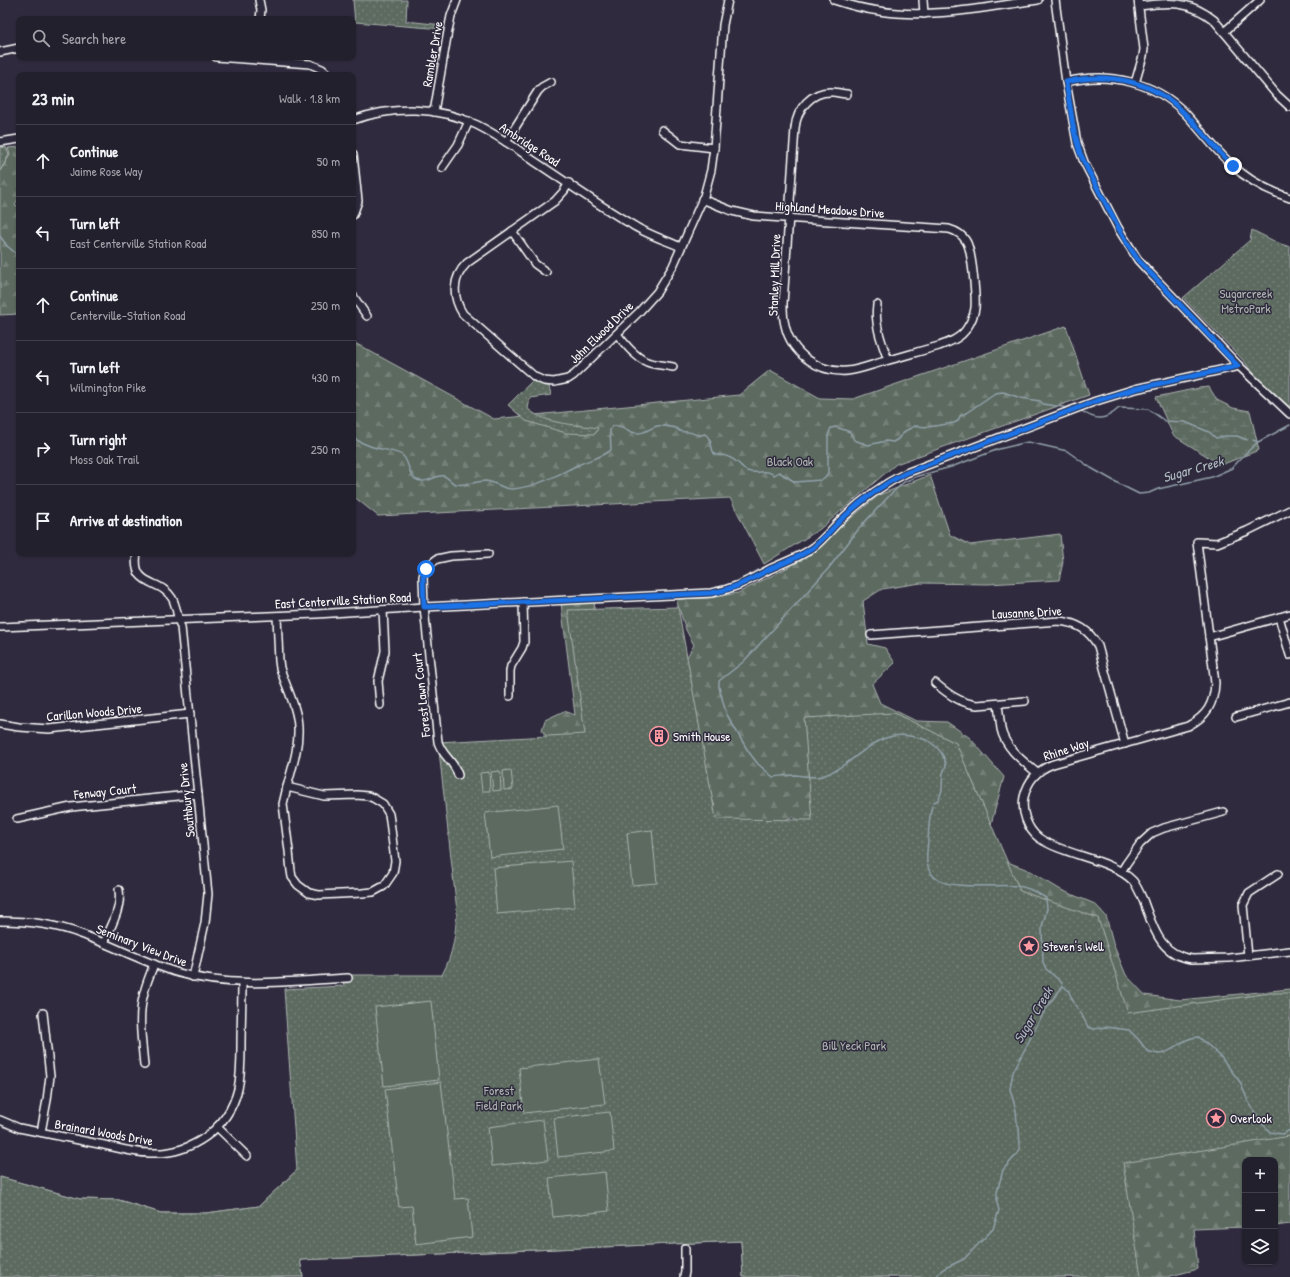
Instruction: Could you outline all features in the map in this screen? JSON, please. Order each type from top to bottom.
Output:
[{"type":"street","points":[[259,0],[260,16]]},
{"type":"street","name":"Rambler Drive","points":[[434,112],[451,16],[457,0]]},
{"type":"street","name":"John Elwood Drive","points":[[569,183],[555,201],[467,263],[460,272],[455,285],[456,297],[460,309],[468,319],[531,374],[544,381],[561,380],[574,375],[639,312],[657,292],[673,266],[710,178],[714,148],[723,25],[728,0]]},
{"type":"street","points":[[834,0],[856,7],[879,11],[924,14],[977,9],[1038,0]]},
{"type":"street","points":[[923,0],[924,14]]},
{"type":"street","points":[[1055,0],[1074,131],[1080,153],[1125,240],[1138,260],[1238,366],[1290,414]]},
{"type":"street","points":[[1224,32],[1260,0]]},
{"type":"street","points":[[1135,83],[1144,49],[1139,3],[1170,2],[1185,4],[1207,14],[1277,95],[1290,107]]},
{"type":"street","points":[[0,52],[16,49]]},
{"type":"street","points":[[275,60],[310,64],[326,72]]},
{"type":"street","points":[[1066,82],[1101,78],[1119,79],[1135,83],[1155,91],[1179,108],[1223,157],[1241,173],[1264,187],[1290,198]]},
{"type":"street","points":[[506,142],[538,91],[542,87],[552,82]]},
{"type":"street","name":"Stanley Mill Drive","points":[[847,94],[831,92],[818,95],[808,100],[798,115],[795,128],[783,316],[785,326],[797,349],[809,360],[822,367],[831,370],[846,371],[947,343],[960,336],[968,327],[974,313],[975,297],[969,247],[964,237],[959,233]]},
{"type":"street","name":"Ambridge Road","points":[[356,119],[377,113],[402,109],[425,110],[451,115],[477,125],[506,142],[632,225],[681,247]]},
{"type":"street","points":[[442,168],[458,145],[469,122]]},
{"type":"street","points":[[662,130],[680,144],[714,148]]},
{"type":"street","points":[[0,142],[16,139]]},
{"type":"street","points":[[356,182],[358,201],[356,207]]},
{"type":"street","name":"Highland Meadows Drive","points":[[702,199],[745,215],[949,229],[959,233]]},
{"type":"street","points":[[512,231],[535,264],[546,272]]},
{"type":"street","points":[[356,300],[367,316]]},
{"type":"street","points":[[877,305],[877,325],[888,360]]},
{"type":"street","points":[[617,334],[643,360],[672,367]]},
{"type":"street","name":"East Centerville Station Road","points":[[0,627],[277,616],[424,607],[711,593],[734,588],[807,552],[844,516],[879,488],[895,478],[923,465],[1080,407],[1135,389],[1238,366]]},
{"type":"street","name":"Rhine Way","points":[[1290,510],[1217,543],[1197,542],[1214,675],[1213,700],[1205,714],[1188,726],[1053,764],[1040,770],[1029,783],[1025,791],[1023,805],[1025,818],[1034,833],[1039,838],[1121,872],[1128,877],[1136,885],[1157,936],[1170,951],[1181,957],[1192,959],[1248,956],[1290,951]]},
{"type":"street","name":"Forest Lawn Court","points":[[458,775],[454,764],[441,751],[438,742],[424,607],[423,577],[426,569],[433,561],[437,559],[488,554]]},
{"type":"street","name":"Southbury Drive","points":[[137,556],[136,567],[139,574],[147,581],[169,593],[174,602],[181,628],[208,894],[205,923],[193,977]]},
{"type":"street","points":[[510,696],[510,670],[524,642],[523,602]]},
{"type":"street","points":[[380,705],[378,681],[385,651],[383,610]]},
{"type":"street","points":[[1209,637],[1290,614]]},
{"type":"street","points":[[277,616],[280,668],[296,713],[298,728],[296,753],[287,787],[284,804],[292,877],[298,885],[309,893],[319,896],[362,894],[373,892],[384,886],[393,873],[395,861],[390,821],[386,809],[382,804],[374,798],[368,796],[324,796],[287,787]]},
{"type":"street","points":[[1279,617],[1290,655]]},
{"type":"street","name":"Lausanne Drive","points":[[871,635],[1059,621],[1074,623],[1089,633],[1098,646],[1125,744]]},
{"type":"street","points":[[935,683],[948,694],[964,702],[977,705],[1025,701]]},
{"type":"street","points":[[1236,717],[1290,702]]},
{"type":"street","points":[[998,704],[1001,729],[1006,742],[1017,755],[1037,773]]},
{"type":"street","name":"Carillon Woods Drive","points":[[0,724],[36,729],[49,729],[190,714]]},
{"type":"street","name":"Fenway Court","points":[[17,819],[70,807],[198,794]]},
{"type":"street","points":[[1121,872],[1140,844],[1152,833],[1164,828],[1223,812]]},
{"type":"street","points":[[1248,956],[1242,910],[1243,905],[1247,895],[1253,889],[1278,874]]},
{"type":"street","points":[[104,943],[120,903],[119,890]]},
{"type":"street","name":"Seminary View Drive","points":[[0,921],[28,922],[80,933],[154,964],[193,977],[211,980],[242,983],[348,978]]},
{"type":"street","points":[[144,1065],[141,1037],[141,1012],[145,988],[154,964]]},
{"type":"street","name":"Brainard Woods Drive","points":[[0,1120],[15,1127],[144,1153],[173,1152],[199,1142],[217,1127],[230,1110],[238,1091],[242,983]]},
{"type":"street","points":[[41,1132],[50,1076],[43,1013]]},
{"type":"street","points":[[217,1127],[247,1156]]},
{"type":"street","points":[[684,1277],[685,1248]]},
{"type":"green space","points":[[353,0],[407,0],[406,21],[443,25],[443,29],[356,22],[356,16],[354,16]]},
{"type":"green space","points":[[6,147],[9,155],[0,171],[0,148]]},
{"type":"green space","points":[[16,147],[16,314],[0,315],[0,171],[10,155],[8,148]]},
{"type":"green space","name":"Sugarcreek MetroPark","points":[[1252,230],[1278,243],[1290,247],[1290,414],[1280,406],[1243,360],[1183,298],[1250,240]]},
{"type":"green space","name":"Black Oak","points":[[1066,326],[1089,395],[896,464],[820,529],[764,564],[730,498],[378,516],[356,498],[356,344],[494,419],[739,395],[770,370],[820,398],[853,399]]},
{"type":"green space","points":[[532,381],[549,386],[551,395],[530,398],[528,409],[552,421],[598,428],[595,434],[566,433],[526,421],[508,405]]},
{"type":"green space","points":[[1209,387],[1217,400],[1233,408],[1250,411],[1259,450],[1221,465],[1173,435],[1156,397]]},
{"type":"green space","name":"Forest Field Park","points":[[930,475],[950,535],[970,545],[1060,534],[1063,562],[1059,580],[988,584],[921,583],[882,589],[863,601],[868,644],[885,648],[895,663],[872,684],[880,703],[916,721],[947,722],[970,738],[1004,777],[988,835],[1000,859],[1028,870],[1061,890],[1095,904],[1106,916],[1114,946],[1126,975],[1145,995],[1180,1000],[1290,989],[1290,1224],[1278,1226],[1278,1157],[1242,1157],[1242,1227],[1194,1229],[1198,1269],[1167,1277],[743,1277],[741,1241],[300,1260],[303,1277],[0,1277],[0,1177],[80,1199],[119,1200],[161,1213],[206,1213],[259,1206],[297,1170],[390,1181],[550,743],[542,730],[545,720],[564,711],[575,715],[561,603],[595,602],[593,616],[610,917],[812,826],[792,817],[780,822],[717,827],[686,814],[715,806],[704,779],[675,677],[694,645],[686,630],[676,599],[708,598],[738,593],[802,560],[879,495]]},
{"type":"green space","name":"Bill Yeck Park","points":[[678,607],[716,819],[812,820],[804,718],[894,713],[956,743],[1020,891],[1098,918],[1128,1013],[1270,993],[1290,993],[1290,1136],[1123,1163],[1141,1277],[743,1277],[741,1241],[300,1260],[303,1277],[0,1277],[0,1177],[80,1199],[119,1200],[161,1213],[206,1213],[259,1206],[297,1170],[284,989],[344,986],[342,975],[442,975],[449,959],[455,936],[457,911],[438,742],[585,734],[568,610]]},
{"type":"green space","points":[[511,770],[513,789],[504,790],[503,771]]},
{"type":"green space","points":[[500,771],[501,790],[493,791],[491,772]]},
{"type":"green space","points":[[489,772],[490,791],[482,791],[480,773]]},
{"type":"green space","points":[[558,805],[563,849],[490,857],[485,813]]},
{"type":"green space","points":[[652,830],[657,883],[632,885],[627,833]]},
{"type":"green space","points":[[571,861],[575,907],[497,914],[493,868]]},
{"type":"green space","points":[[431,1001],[439,1080],[384,1086],[375,1007]]},
{"type":"green space","points":[[599,1059],[605,1104],[524,1113],[519,1068]]},
{"type":"green space","points":[[441,1082],[455,1199],[468,1198],[472,1237],[416,1244],[412,1206],[399,1207],[385,1089]]},
{"type":"green space","points":[[610,1112],[614,1151],[558,1157],[554,1118]]},
{"type":"green space","points":[[543,1120],[548,1160],[492,1166],[488,1127]]},
{"type":"green space","points":[[605,1172],[609,1211],[553,1217],[549,1178]]},
{"type":"waterway","points":[[0,236],[7,246],[16,254]]},
{"type":"waterway","points":[[356,440],[370,446],[396,452],[402,455],[405,458],[412,476],[417,480],[425,481],[438,476],[444,476],[456,484],[486,481],[512,489],[538,483],[607,453],[611,450],[610,430],[613,426],[620,426],[634,433],[645,432],[657,426],[664,426],[676,428],[680,431],[691,432],[697,435],[705,434],[710,439],[715,455],[730,458],[747,471],[767,472],[774,475],[779,472],[795,482],[821,480],[828,473],[828,435],[831,428],[836,427],[850,432],[854,440],[868,445],[886,441],[893,442],[905,431],[915,426],[928,427],[954,423],[958,421],[960,416],[995,393],[1003,392],[1021,398],[1040,401],[1043,404],[1069,408]]},
{"type":"waterway","points":[[1080,410],[1086,414],[1100,418],[1109,415],[1119,408],[1148,409],[1165,421],[1185,422],[1209,432],[1216,438],[1237,436],[1247,440]]},
{"type":"waterway","points":[[934,802],[938,800],[942,791],[943,774],[946,766],[944,758],[939,749],[933,744],[927,740],[915,737],[901,735],[878,741],[837,770],[822,776],[810,777],[787,775],[773,777],[758,764],[748,751],[726,713],[719,687],[719,681],[743,662],[757,647],[828,569],[861,526],[904,482],[918,476],[951,467],[999,449],[1028,442],[1067,451],[1091,468],[1123,486],[1139,494],[1149,493],[1158,489],[1212,477],[1232,468],[1258,442],[1290,425]]},
{"type":"waterway","name":"Sugar Creek","points":[[1253,440],[1258,442]]},
{"type":"waterway","name":"Sugar Creek","points":[[932,806],[927,857],[927,864],[931,874],[943,882],[964,886],[1022,887],[1033,890],[1046,898],[1047,909],[1042,927],[1043,962],[1046,969],[1061,982],[1063,986],[1043,1014],[1013,1072],[1010,1089],[1016,1110],[1020,1146],[1017,1154],[1003,1170],[997,1192],[997,1203],[999,1210],[993,1229],[964,1259],[943,1269],[935,1277]]},
{"type":"waterway","points":[[1063,986],[1068,990],[1088,1027],[1094,1029],[1106,1027],[1129,1030],[1147,1051],[1158,1054],[1165,1053],[1188,1039],[1199,1037],[1220,1056],[1240,1082],[1248,1101],[1260,1121],[1270,1132],[1282,1134],[1290,1130]]},
{"type":"place","name":"Smith House","points":[[659,736]]},
{"type":"place","name":"Steven's Well","points":[[1029,946]]},
{"type":"place","name":"Overlook","points":[[1216,1118]]},
{"type":"route","points":[[426,569],[423,577],[424,607],[711,593],[727,590],[749,581],[807,552],[844,516],[879,488],[895,478],[923,465],[1096,401],[1135,389],[1238,366],[1138,260],[1125,240],[1080,153],[1074,131],[1066,82],[1092,78],[1110,78],[1135,83],[1155,91],[1164,96],[1185,113],[1223,157],[1233,166]]}]
